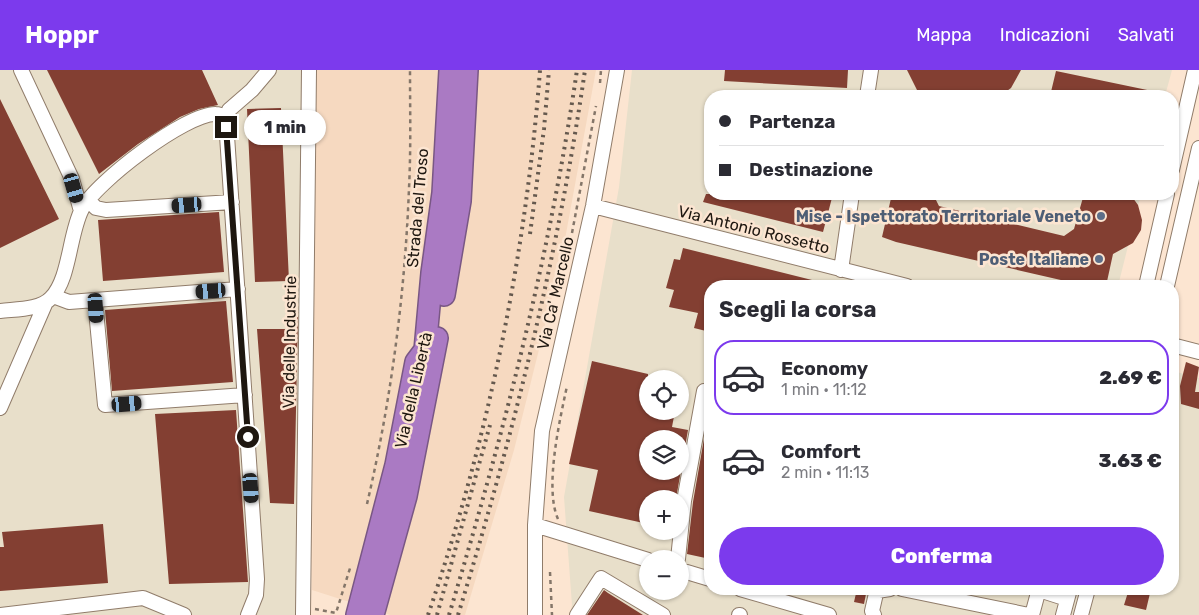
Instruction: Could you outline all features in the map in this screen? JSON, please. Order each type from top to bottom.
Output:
[{"type":"highway","name":"Via della Libertà","points":[[357,615],[396,466],[416,362],[426,350],[432,273],[443,193],[450,70]]},
{"type":"highway","name":"Via della Libertà","points":[[373,615],[406,496],[437,336],[460,201],[467,70]]},
{"type":"street","points":[[21,70],[72,179],[87,202],[96,208],[106,210],[232,202]]},
{"type":"street","points":[[248,615],[256,595],[257,582],[227,116],[229,110],[252,90],[269,70]]},
{"type":"street","name":"Via delle Industrie","points":[[304,611],[309,70]]},
{"type":"street","name":"Strada del Troso","points":[[426,350],[429,263],[440,154],[443,70]]},
{"type":"street","name":"Via Ca' Marcello","points":[[535,615],[535,525],[542,432],[593,206],[617,70]]},
{"type":"street","points":[[868,90],[871,70]]},
{"type":"street","points":[[1179,134],[1191,71]]},
{"type":"street","points":[[0,408],[50,299],[60,283],[87,202],[126,163],[175,129],[208,115],[227,116]]},
{"type":"street","points":[[1169,280],[1193,207],[1199,148]]},
{"type":"street","points":[[72,179],[87,202]]},
{"type":"street","points":[[841,270],[851,200]]},
{"type":"street","points":[[1147,280],[1166,200]]},
{"type":"street","name":"Via Antonio Rossetto","points":[[593,206],[882,280]]},
{"type":"street","points":[[0,311],[32,307],[50,299],[69,302],[238,289]]},
{"type":"street","points":[[95,300],[105,405],[245,395]]},
{"type":"street","points":[[1179,347],[1199,352]]},
{"type":"street","points":[[679,550],[684,500],[704,391]]},
{"type":"street","points":[[535,525],[639,557]]},
{"type":"street","points":[[689,573],[704,577]]},
{"type":"street","points":[[577,615],[601,578],[663,615]]},
{"type":"street","points":[[761,595],[829,615]]},
{"type":"street","points":[[874,615],[872,611],[878,595]]},
{"type":"street","points":[[932,595],[1031,615],[1037,595]]},
{"type":"street","points":[[1063,615],[1069,595]]},
{"type":"street","points":[[1081,615],[1086,595]]},
{"type":"street","points":[[0,615],[143,598],[184,615]]},
{"type":"path","points":[[365,511],[392,378],[404,264],[409,188],[410,70]]},
{"type":"path","points":[[599,86],[601,70]]},
{"type":"path","points":[[585,240],[571,237],[596,106]]},
{"type":"path","points":[[561,533],[562,523],[557,518],[553,503],[554,461],[568,383]]},
{"type":"path","points":[[304,611],[336,614],[353,558]]},
{"type":"path","points":[[550,567],[552,615]]},
{"type":"shaded area","points":[[0,70],[303,70],[298,615],[0,615]]},
{"type":"shaded area","points":[[316,70],[596,70],[561,261],[514,450],[465,615],[390,615],[312,590]]},
{"type":"shaded area","points":[[632,70],[1172,70],[1167,90],[704,90],[704,200],[1140,200],[1120,280],[704,280],[704,595],[1179,595],[1179,373],[1199,378],[1199,615],[570,615],[572,605],[564,497],[619,187]]},
{"type":"building","points":[[47,70],[202,70],[218,105],[199,109],[180,117],[138,144],[99,174]]},
{"type":"building","points":[[725,70],[848,70],[847,88],[724,81]]},
{"type":"building","points":[[907,70],[1021,70],[1008,90],[917,90]]},
{"type":"building","points":[[1056,71],[1147,90],[1051,90]]},
{"type":"building","points":[[0,99],[59,219],[0,248]]},
{"type":"building","points":[[281,108],[289,281],[255,282],[247,109]]},
{"type":"building","points":[[704,199],[831,200],[823,232],[703,202]]},
{"type":"building","points":[[891,200],[936,200],[939,206],[1064,236],[1074,229],[1082,200],[1134,200],[1138,205],[1142,220],[1141,230],[1133,243],[1113,254],[1107,280],[1061,280],[896,242],[882,237]]},
{"type":"building","points":[[219,212],[224,272],[103,281],[98,220]]},
{"type":"building","points":[[683,248],[812,280],[704,280],[704,330],[694,328],[698,313],[669,307],[674,290],[666,288],[674,259],[680,260]]},
{"type":"building","points":[[226,301],[233,382],[112,391],[105,310]]},
{"type":"building","points":[[287,317],[298,317],[294,504],[270,503],[257,329],[288,329]]},
{"type":"building","points":[[592,361],[639,372],[639,420],[673,420],[672,427],[688,430],[639,430],[639,480],[679,480],[678,490],[639,490],[639,522],[589,511],[598,470],[569,464]]},
{"type":"building","points":[[1186,362],[1199,367],[1195,392],[1199,392],[1199,409],[1181,404],[1180,386]]},
{"type":"building","points":[[236,410],[248,582],[169,584],[155,414]]},
{"type":"building","points":[[704,439],[704,558],[689,554],[687,550]]},
{"type":"building","points":[[103,524],[108,583],[0,591],[0,547],[4,547],[2,532]]},
{"type":"building","points":[[604,590],[608,593],[643,615],[587,615]]},
{"type":"building","points":[[856,595],[866,595],[864,604],[854,602]]},
{"type":"building","points":[[1127,595],[1150,595],[1146,610],[1124,605]]},
{"type":"railway","points":[[428,615],[469,482],[501,346],[525,208],[540,70]]},
{"type":"railway","points":[[530,234],[544,129],[549,70]]},
{"type":"railway","points":[[449,615],[506,413],[539,277],[566,139],[577,70]]},
{"type":"railway","points":[[458,615],[497,480],[532,345],[562,208],[585,70]]},
{"type":"railway","points":[[437,615],[490,425]]},
{"type":"place","name":"Mise - Ispettorato Territoriale Veneto","points":[[1101,216]]},
{"type":"place","name":"Poste Italiane","points":[[1099,259]]},
{"type":"route","points":[[226,127],[248,437]]}]
